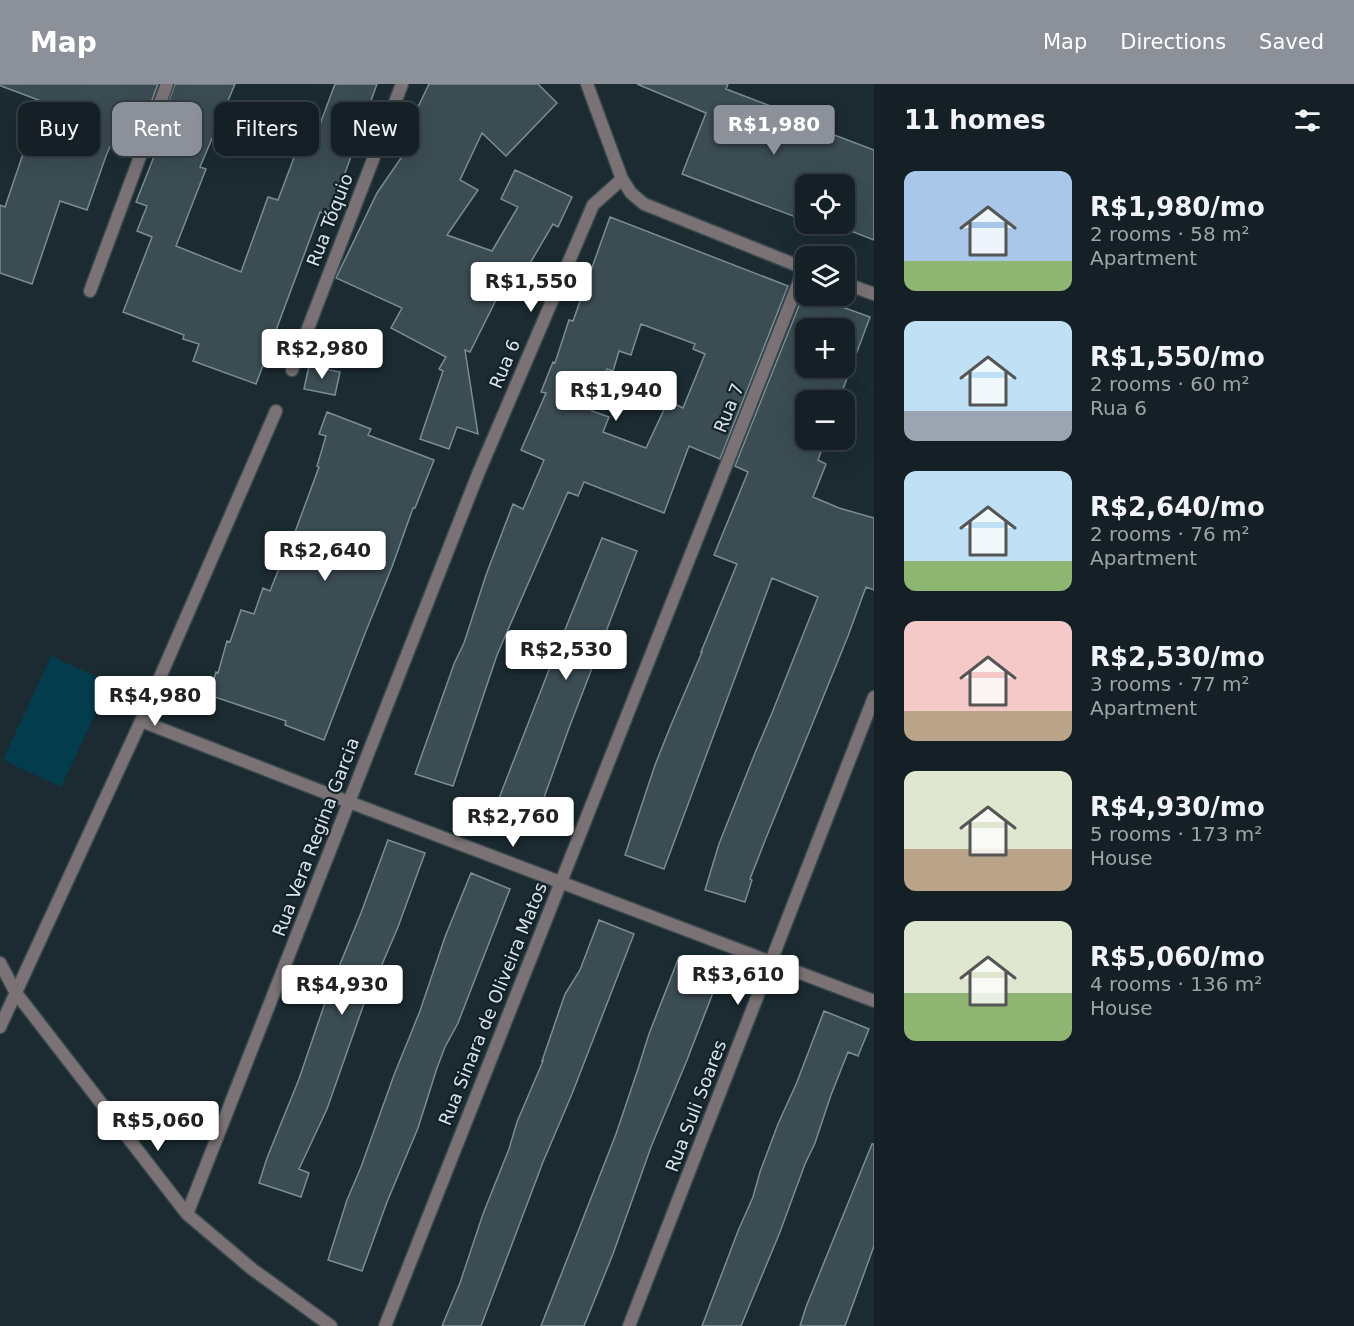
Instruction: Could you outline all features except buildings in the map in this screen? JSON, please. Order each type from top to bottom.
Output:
[{"type":"street","points":[[90,291],[167,84]]},
{"type":"street","name":"Rua Tóquio","points":[[292,370],[402,84]]},
{"type":"street","points":[[587,84],[622,179],[631,193],[644,204],[795,265]]},
{"type":"street","name":"Rua 6","points":[[478,474],[593,206],[622,179]]},
{"type":"street","points":[[855,287],[874,294]]},
{"type":"street","name":"Rua 7","points":[[688,561],[795,294]]},
{"type":"street","points":[[0,1027],[141,721],[276,411]]},
{"type":"street","name":"Rua Vera Regina Garcia","points":[[187,1214],[478,474]]},
{"type":"street","name":"Rua Sinara de Oliveira Matos","points":[[385,1326],[688,561]]},
{"type":"street","name":"Rua Suli Soares","points":[[629,1326],[874,697]]},
{"type":"street","points":[[141,721],[874,1001]]},
{"type":"street","points":[[0,963],[16,993],[187,1214],[252,1269],[331,1326]]},
{"type":"shaded area","points":[[51,656],[110,683],[61,787],[3,760]]}]
